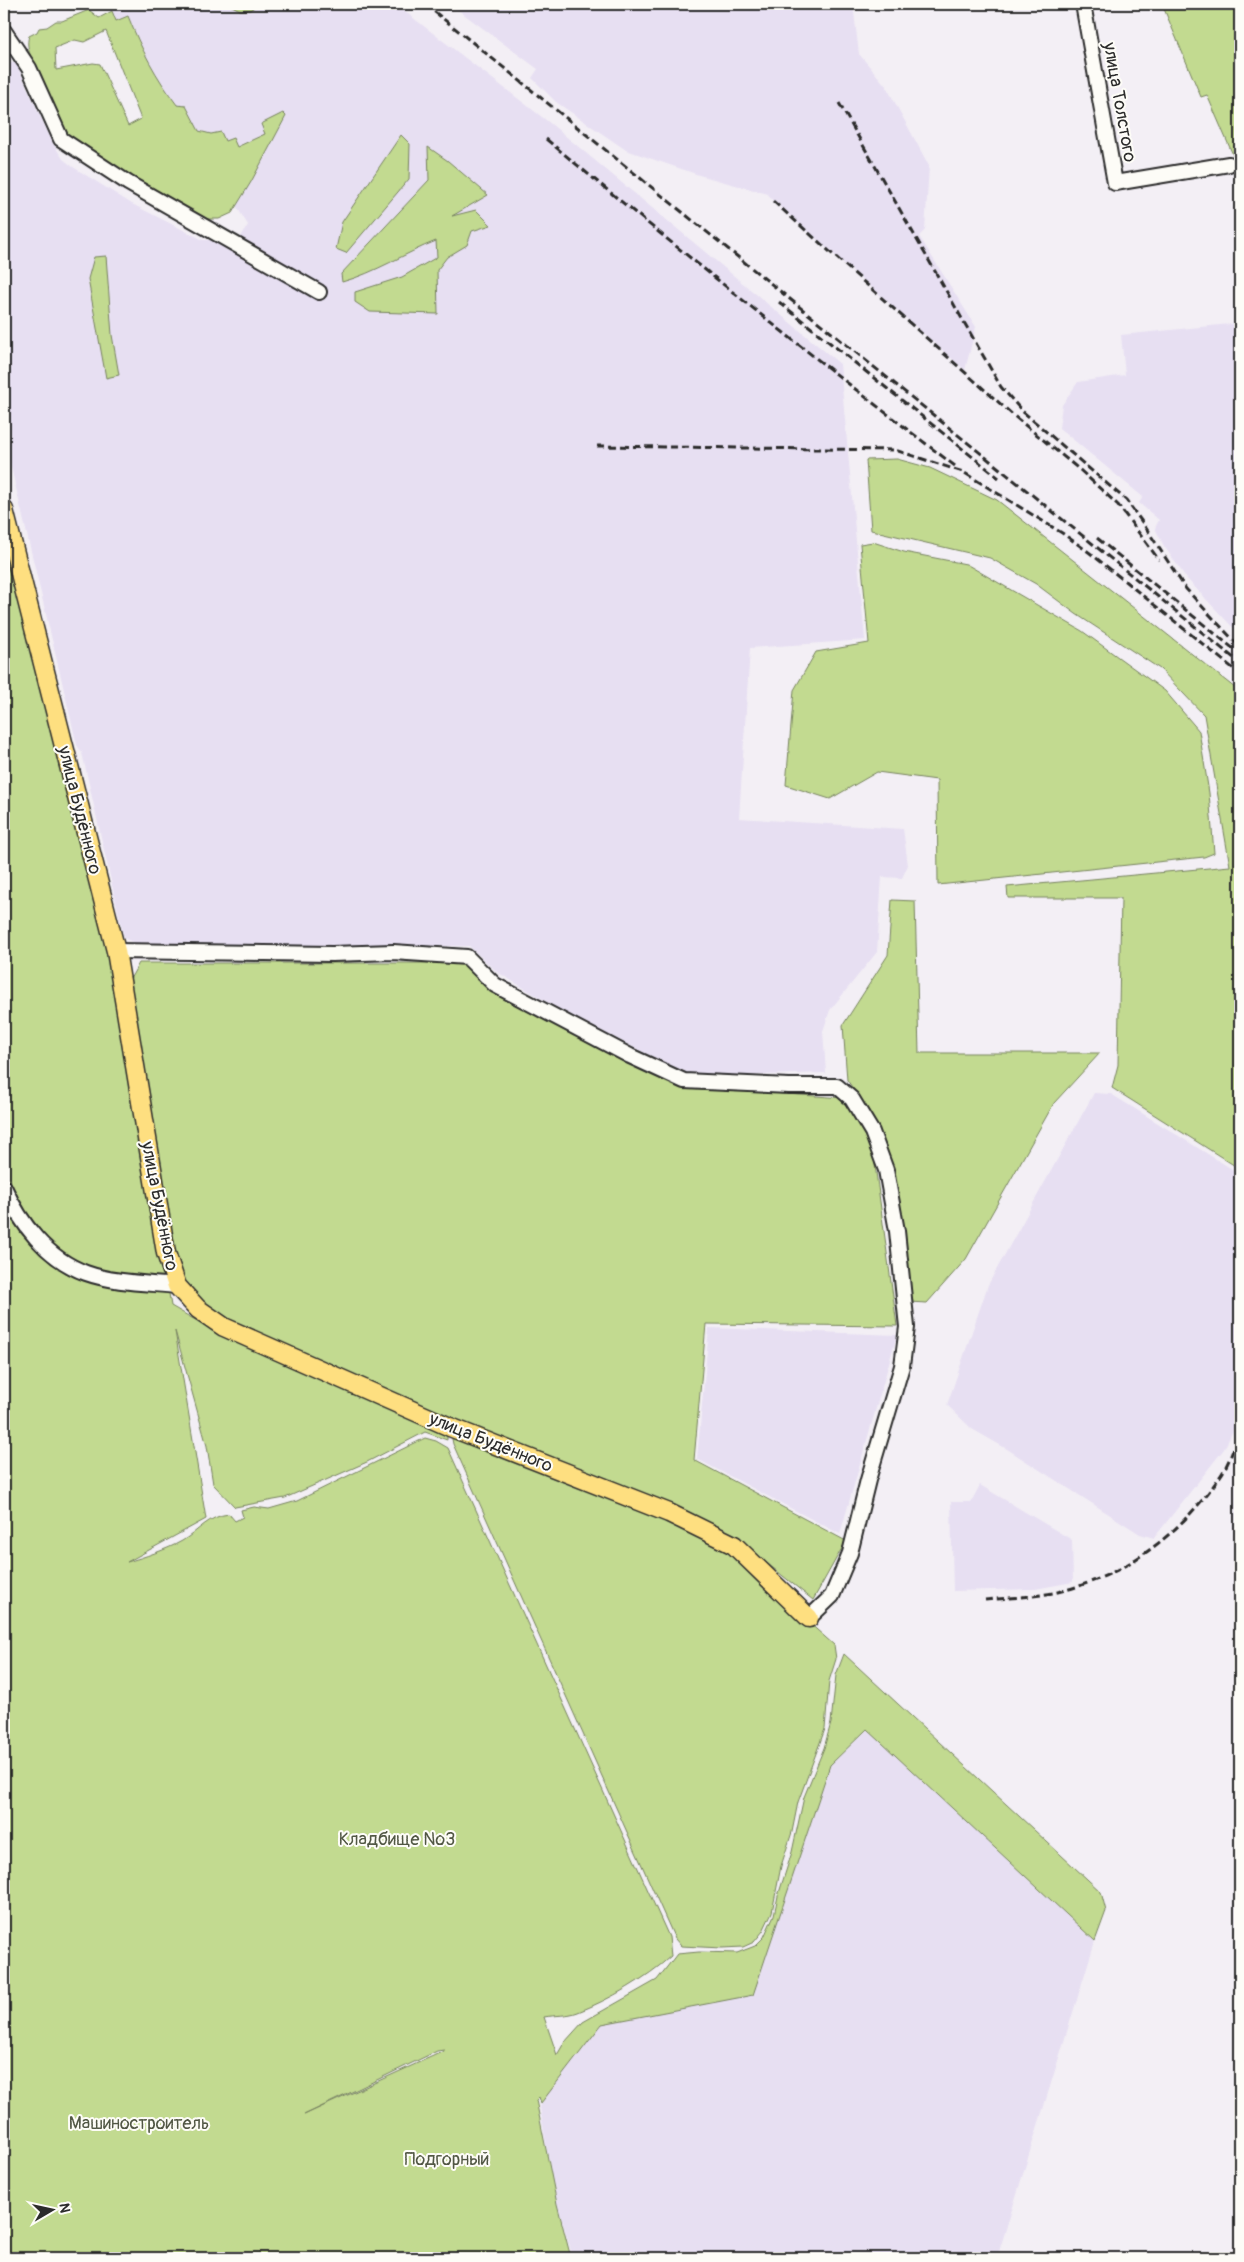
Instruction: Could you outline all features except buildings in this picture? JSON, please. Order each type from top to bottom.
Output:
[{"type":"main road","name":"улица Будённого","points":[[4,510],[116,951],[166,1253],[177,1286],[198,1309],[224,1327],[450,1427],[669,1513],[734,1545],[809,1618]]},
{"type":"street","name":"улица Толстого","points":[[1083,4],[1115,183],[1229,164]]},
{"type":"street","points":[[4,31],[29,68],[62,139],[128,183],[319,292]]},
{"type":"street","points":[[116,951],[332,954],[393,952],[467,957],[495,985],[684,1081],[789,1086],[837,1086],[852,1099],[872,1132],[886,1170],[897,1231],[907,1327],[902,1366],[868,1480],[850,1553],[832,1596],[809,1618]]},
{"type":"street","points":[[4,1187],[29,1232],[58,1258],[86,1273],[119,1280],[177,1286]]},
{"type":"shaded area","points":[[109,4],[395,4],[551,124],[840,364],[865,640],[750,648],[739,818],[903,829],[908,865],[902,878],[882,877],[877,952],[830,1010],[823,1031],[826,1073],[729,1076],[686,1073],[574,1018],[497,972],[469,946],[136,944],[124,938],[82,753],[77,745],[6,446],[11,436],[8,417],[4,412],[4,63],[16,63],[52,142],[63,159],[73,167],[132,204],[203,240],[239,240],[248,225],[160,83],[116,22]]},
{"type":"shaded area","points":[[450,4],[853,4],[859,54],[886,86],[929,166],[925,230],[919,236],[976,327],[965,370],[773,201],[768,194],[699,175],[626,150],[556,102],[532,78],[538,69]]},
{"type":"shaded area","points":[[1240,323],[1240,635],[1187,579],[1164,546],[1155,528],[1159,520],[1139,503],[1143,497],[1059,428],[1062,405],[1078,382],[1125,375],[1121,335]]},
{"type":"shaded area","points":[[1094,1093],[1111,1094],[1240,1174],[1240,1417],[1224,1449],[1154,1538],[1140,1534],[1007,1449],[972,1429],[947,1405],[988,1285]]},
{"type":"shaded area","points":[[709,1328],[897,1335],[840,1534],[697,1459]]},
{"type":"shaded area","points":[[980,1485],[1072,1540],[1073,1582],[1035,1589],[953,1591],[951,1502],[971,1502]]},
{"type":"shaded area","points":[[868,1729],[1095,1941],[997,2258],[573,2258],[554,2193],[540,2108],[541,2103],[602,2024],[753,1994],[830,1765]]},
{"type":"green space","points":[[228,4],[248,4],[254,7],[250,10],[240,10]]},
{"type":"green space","points":[[1162,4],[1240,4],[1240,171],[1207,95],[1201,97]]},
{"type":"green space","points":[[89,10],[99,18],[112,11],[116,21],[128,16],[138,40],[156,73],[177,105],[186,106],[199,131],[211,134],[221,132],[225,141],[233,138],[237,147],[265,134],[261,124],[283,113],[286,116],[251,182],[232,213],[219,219],[207,219],[88,154],[65,136],[54,116],[42,79],[28,47],[29,36],[37,32],[39,28],[47,27],[56,21],[62,21]],"holes":[[[106,31],[141,119],[128,126],[100,64],[93,63],[56,70],[55,48],[75,40],[84,42]]]},
{"type":"green space","points":[[401,135],[410,144],[409,179],[346,253],[336,249],[342,222]]},
{"type":"green space","points":[[428,147],[448,161],[488,195],[452,216],[476,210],[491,225],[472,231],[467,245],[447,257],[437,270],[438,314],[370,312],[355,302],[355,292],[402,277],[437,257],[436,241],[342,282],[341,274],[429,180]]},
{"type":"green space","points":[[106,256],[112,335],[119,375],[106,378],[88,279],[94,257]]},
{"type":"green space","points":[[897,459],[930,468],[997,500],[1240,692],[1240,1169],[1112,1088],[1118,1065],[1121,898],[1008,898],[1007,887],[1230,866],[1204,715],[1160,669],[1076,614],[1036,584],[990,558],[871,530],[866,460]]},
{"type":"green space","points":[[4,541],[113,948],[171,1306],[204,1325],[272,1358],[447,1431],[447,1440],[425,1432],[367,1462],[285,1498],[235,1507],[213,1484],[207,1446],[175,1331],[206,1519],[127,1562],[176,1544],[209,1521],[222,1515],[229,1514],[235,1521],[243,1517],[241,1510],[254,1507],[269,1509],[297,1501],[425,1438],[436,1441],[448,1448],[669,1937],[671,1956],[639,1980],[615,1995],[578,2012],[544,2017],[557,2055],[564,2043],[583,2022],[657,1980],[677,1954],[699,1952],[737,1953],[755,1946],[764,1937],[774,1915],[792,1852],[804,1797],[824,1748],[831,1723],[836,1675],[844,1654],[1101,1892],[1106,1911],[1095,1941],[867,1729],[830,1765],[753,1995],[602,2024],[541,2103],[539,2097],[536,2100],[557,2204],[571,2258],[4,2258]],"holes":[[[437,2051],[444,2051],[304,2115]]]},
{"type":"green space","points":[[873,542],[904,552],[966,564],[1082,631],[1165,691],[1199,731],[1209,793],[1214,853],[1204,857],[938,885],[937,780],[877,772],[830,799],[786,785],[794,690],[816,652],[869,643],[860,544]]},
{"type":"green space","points":[[892,900],[915,901],[919,1053],[1100,1053],[1054,1103],[966,1259],[927,1303],[908,1302],[896,1182],[869,1111],[847,1080],[843,1025],[888,955]]},
{"type":"green space","points":[[139,963],[463,963],[504,999],[684,1087],[844,1098],[872,1143],[897,1326],[706,1324],[694,1460],[846,1541],[813,1600],[738,1540],[440,1416],[219,1318],[178,1275],[129,981]]},
{"type":"green space","points":[[458,1436],[693,1532],[728,1551],[834,1645],[836,1659],[829,1681],[825,1729],[798,1802],[792,1832],[781,1866],[772,1912],[763,1931],[754,1942],[743,1947],[722,1948],[681,1946],[675,1939],[453,1444],[452,1439]]},
{"type":"railway","points":[[425,4],[1240,663]]},
{"type":"railway","points":[[839,103],[1001,387],[1022,411],[1126,500],[1186,589],[1237,644]]},
{"type":"railway","points":[[546,139],[749,305],[955,466]]},
{"type":"railway","points":[[773,201],[1014,416],[1080,470],[1118,505],[1159,560]]},
{"type":"railway","points":[[779,302],[999,478]]},
{"type":"railway","points":[[597,446],[895,450],[963,472],[1062,533],[1090,553],[1240,674]]},
{"type":"railway","points":[[1097,538],[1240,654]]},
{"type":"railway","points":[[985,1600],[1053,1593],[1104,1577],[1127,1565],[1169,1534],[1188,1516],[1221,1475],[1240,1434]]},
{"type":"park label","name":"Кладбище №3","points":[[397,1839]]},
{"type":"park label","name":"Машиностроитель","points":[[139,2123]]},
{"type":"park label","name":"Подгорный","points":[[447,2159]]}]
